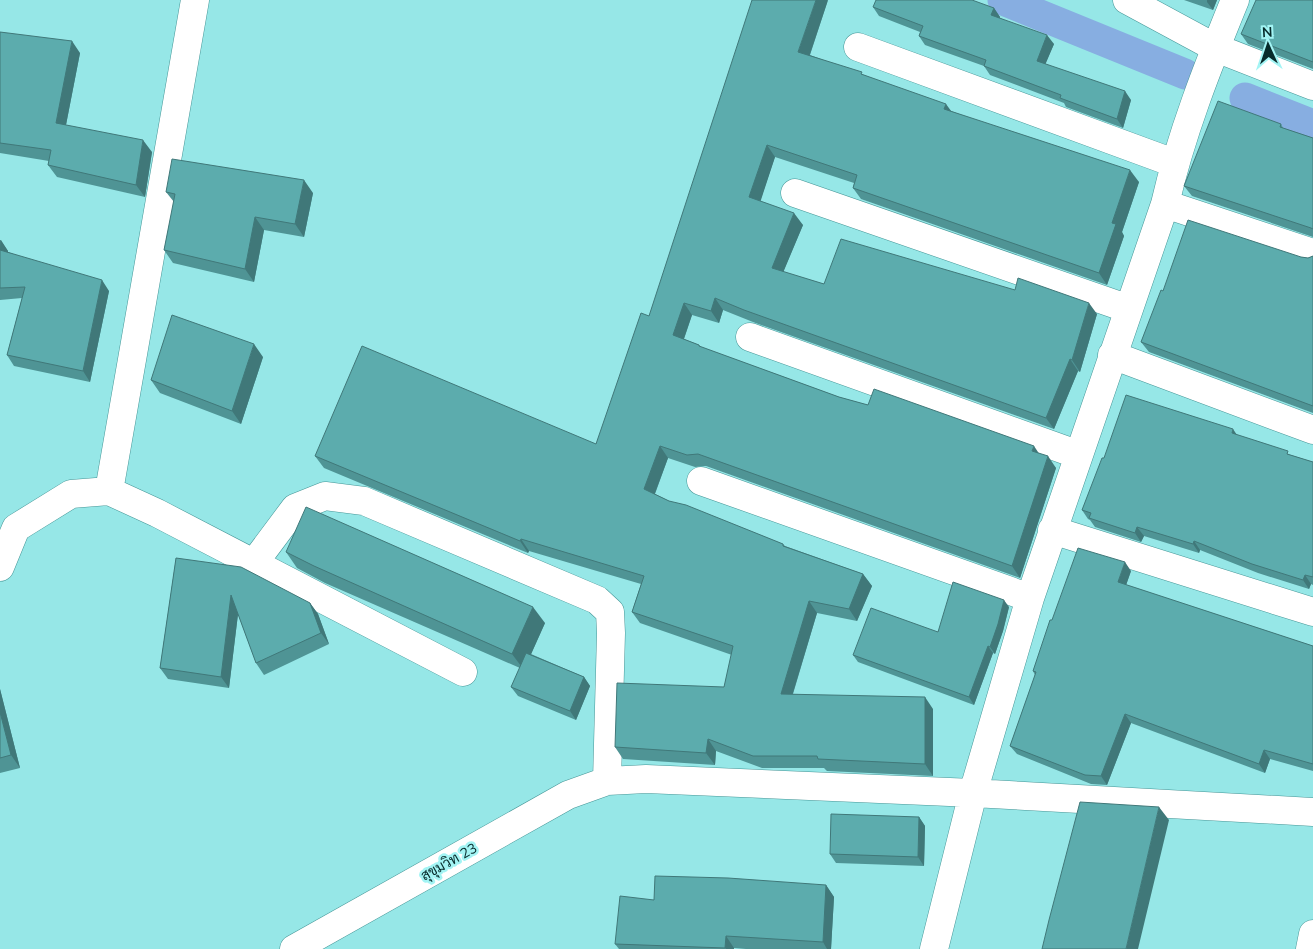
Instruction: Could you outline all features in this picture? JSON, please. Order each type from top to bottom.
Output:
[{"type":"street","points":[[109,491],[195,0]]},
{"type":"street","points":[[1127,0],[1216,48],[1313,86]]},
{"type":"street","points":[[934,949],[973,793],[1030,598],[1165,204],[1174,163],[1235,0]]},
{"type":"street","points":[[858,47],[1174,163]]},
{"type":"street","points":[[795,193],[1129,309]]},
{"type":"street","points":[[1165,204],[1313,253]]},
{"type":"street","points":[[750,337],[1079,455]]},
{"type":"street","points":[[1112,355],[1313,430]]},
{"type":"street","points":[[701,480],[1030,598]]},
{"type":"street","points":[[0,568],[16,528],[71,494],[109,491],[157,512],[463,672]]},
{"type":"street","points":[[254,563],[295,508],[325,496],[364,501],[597,600],[610,612],[607,781]]},
{"type":"street","points":[[1052,530],[1313,612]]},
{"type":"street","name":"สุขุมวิท 23","points":[[294,949],[568,796],[607,781],[646,779],[973,793],[1313,812]]},
{"type":"street","points":[[1310,949],[1313,934]]},
{"type":"building","points":[[752,0],[816,0],[798,52],[862,72],[861,74],[946,104],[944,109],[1130,170],[1112,223],[1116,224],[1099,273],[853,188],[857,175],[767,145],[749,197],[794,213],[772,268],[824,284],[841,239],[1015,290],[1018,278],[1089,303],[1072,360],[1070,359],[1046,418],[715,298],[711,311],[684,303],[673,335],[699,346],[839,397],[868,405],[874,389],[1034,446],[1032,451],[1048,456],[1012,566],[698,454],[687,455],[660,446],[644,489],[669,501],[686,505],[783,544],[783,546],[863,574],[849,609],[809,601],[781,694],[925,697],[925,764],[818,759],[817,756],[753,756],[708,739],[706,753],[615,747],[617,683],[724,687],[733,646],[632,612],[644,576],[521,539],[520,541],[315,456],[362,346],[596,444],[641,313],[649,316]]},
{"type":"building","points":[[876,0],[972,0],[994,8],[991,15],[1047,35],[1037,61],[1125,91],[1117,119],[1060,98],[1061,95],[984,66],[986,60],[919,36],[923,26],[873,7]]},
{"type":"building","points":[[1256,0],[1313,0],[1313,62],[1241,34]]},
{"type":"building","points":[[0,32],[72,41],[56,123],[143,140],[136,185],[48,165],[51,150],[0,143]]},
{"type":"building","points":[[1218,101],[1281,124],[1280,127],[1313,138],[1313,229],[1184,186]]},
{"type":"building","points":[[172,159],[304,180],[295,224],[255,217],[245,269],[164,250],[175,194],[166,192]]},
{"type":"building","points":[[1188,220],[1301,257],[1308,258],[1313,256],[1313,406],[1141,342],[1161,290],[1163,291]]},
{"type":"building","points":[[0,250],[102,280],[83,371],[7,355],[25,287],[0,288]]},
{"type":"building","points":[[172,315],[254,344],[232,411],[151,380]]},
{"type":"building","points":[[1126,395],[1233,429],[1232,433],[1288,451],[1287,454],[1313,462],[1313,577],[1305,575],[1303,580],[1252,564],[1194,541],[1193,544],[1137,527],[1135,533],[1089,518],[1091,513],[1082,510],[1102,458],[1104,458]]},
{"type":"building","points":[[306,507],[533,607],[512,654],[286,552]]},
{"type":"building","points":[[1078,548],[1125,562],[1118,582],[1313,646],[1313,764],[1264,750],[1259,764],[1125,714],[1101,776],[1085,775],[1010,746],[1036,672],[1033,671],[1050,620],[1052,620]]},
{"type":"building","points":[[176,558],[241,567],[310,603],[321,633],[256,663],[231,595],[221,677],[160,668]]},
{"type":"building","points":[[953,582],[1004,600],[990,647],[988,646],[969,697],[853,655],[871,608],[938,632]]},
{"type":"building","points":[[526,653],[584,677],[570,711],[511,687]]},
{"type":"building","points":[[0,712],[11,755],[0,758]]},
{"type":"building","points":[[1080,802],[1159,807],[1126,949],[1042,949]]},
{"type":"building","points":[[831,814],[919,817],[918,857],[830,854]]},
{"type":"building","points":[[655,876],[728,878],[826,885],[823,942],[726,936],[725,948],[615,944],[620,896],[654,900]]},
{"type":"waterway","points":[[1003,0],[1185,74]]},
{"type":"waterway","points":[[1245,98],[1313,125]]}]
